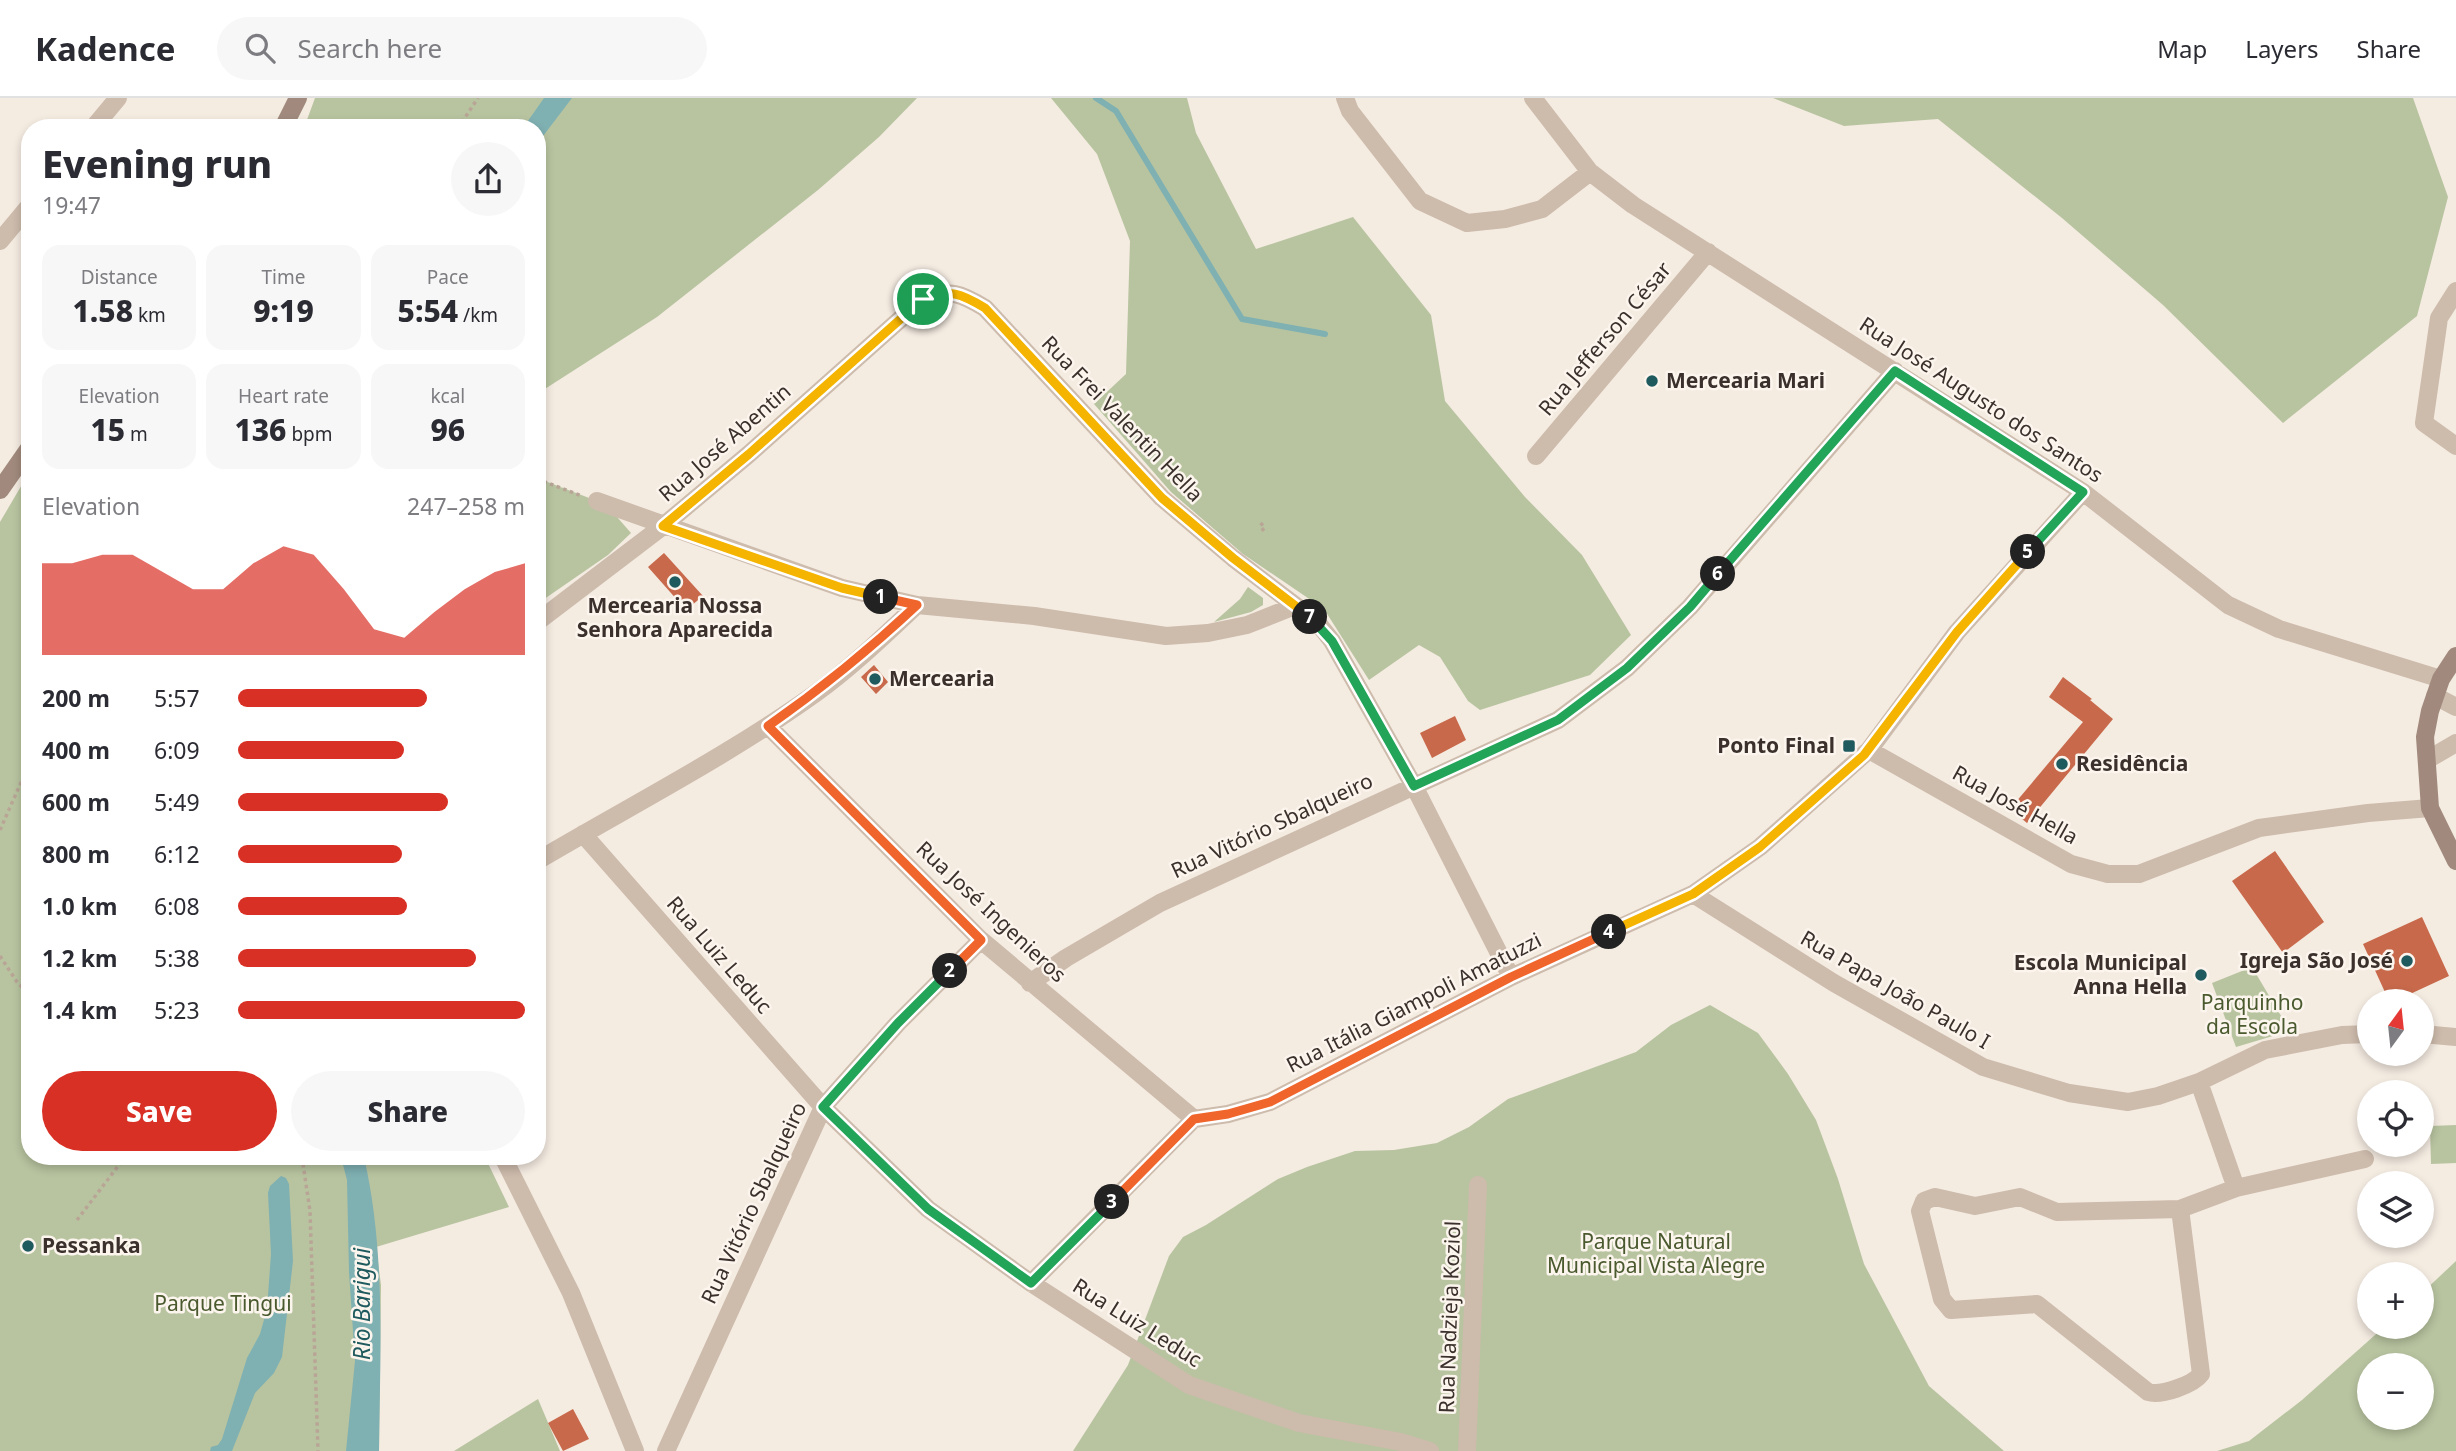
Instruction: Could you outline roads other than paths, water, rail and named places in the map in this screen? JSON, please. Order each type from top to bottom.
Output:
[{"type":"street","points":[[100,119],[118,98]]},
{"type":"street","points":[[288,119],[298,98]]},
{"type":"street","points":[[1345,98],[1350,111],[1420,201],[1467,223],[1505,219],[1542,209],[1590,172]]},
{"type":"street","name":"Rua José Augusto dos Santos","points":[[1533,98],[1590,172],[1633,205],[2083,492],[2228,606],[2279,629],[2438,687],[2456,707]]},
{"type":"street","points":[[0,240],[21,216]]},
{"type":"street","name":"Rua Jefferson César","points":[[1536,456],[1708,252]]},
{"type":"street","points":[[2456,291],[2439,318],[2424,423],[2456,446]]},
{"type":"street","name":"Rua José Abentin","points":[[546,615],[663,526],[749,454],[923,299],[938,293]]},
{"type":"street","name":"Rua Frei Valentin Hella","points":[[938,293],[961,294],[985,308],[1162,498],[1233,558],[1317,622],[1332,641],[1414,786],[1511,977]]},
{"type":"street","name":"Rua Vitório Sbalqueiro","points":[[1030,984],[1066,958],[1160,903],[1558,720],[1627,668],[1690,607],[1895,371]]},
{"type":"street","points":[[0,490],[21,460]]},
{"type":"street","name":"Rua Itália Giampoli Amatuzzi","points":[[1194,1119],[1228,1114],[1270,1102],[1511,977],[1693,894],[1760,847],[1869,750],[1957,632],[2083,492]]},
{"type":"street","points":[[597,501],[842,588],[917,605],[1034,616],[1166,636],[1208,633],[1247,625],[1295,606]]},
{"type":"street","points":[[546,856],[768,726],[819,691],[917,605]]},
{"type":"street","points":[[2456,656],[2438,687],[2425,737],[2430,808],[2456,861]]},
{"type":"street","name":"Rua José Ingenieros","points":[[768,726],[981,940],[1030,984],[1194,1119]]},
{"type":"street","points":[[2427,760],[2456,743]]},
{"type":"street","name":"Rua José Hella","points":[[1869,750],[2071,864],[2108,874],[2139,874],[2259,828],[2368,813],[2430,808]]},
{"type":"street","name":"Rua Luiz Leduc","points":[[583,834],[823,1107],[928,1209],[1031,1283],[1189,1385],[1299,1423],[1401,1442],[1428,1451]]},
{"type":"street","name":"Rua Papa João Paulo I","points":[[1693,894],[1834,983],[1983,1068],[2069,1093],[2128,1102],[2158,1096],[2200,1082],[2265,1050],[2357,1034]]},
{"type":"street","name":"Rua Vitório Sbalqueiro","points":[[666,1451],[823,1107],[898,1023],[981,940]]},
{"type":"street","points":[[2434,1035],[2456,1037]]},
{"type":"street","points":[[2200,1082],[2236,1188]]},
{"type":"street","points":[[1031,1283],[1194,1119]]},
{"type":"street","points":[[2180,1209],[2201,1374],[2196,1380],[2155,1394],[2147,1392],[2037,1304],[1951,1310],[1942,1299],[1920,1211],[1924,1200],[1935,1197],[1975,1206],[2020,1197],[2057,1212],[2180,1209],[2236,1188],[2365,1159]]},
{"type":"street","points":[[507,1165],[571,1293],[635,1451]]},
{"type":"street","name":"Rua Nadzieja Koziol","points":[[1467,1451],[1478,1185]]},
{"type":"water","points":[[544,98],[572,98],[546,132],[546,119],[529,119]]},
{"type":"water","name":"Rio Barigui","points":[[343,1165],[366,1165],[379,1266],[379,1451],[346,1451],[355,1361],[347,1180]]},
{"type":"water","points":[[281,1176],[286,1178],[289,1184],[293,1261],[282,1357],[274,1373],[255,1393],[232,1451],[210,1451],[211,1447],[218,1445],[222,1439],[247,1358],[260,1334],[267,1309],[271,1254],[268,1193],[270,1186]]},
{"type":"waterway","points":[[1096,98],[1116,111],[1242,319],[1325,334]]},
{"type":"place","name":"Mercearia Mari","points":[[1652,381]]},
{"type":"place","name":"Mercearia Nossa Senhora Aparecida","points":[[675,582]]},
{"type":"place","name":"Mercearia","points":[[875,679]]},
{"type":"place","name":"Ponto Final","points":[[1849,746]]},
{"type":"place","name":"Residência","points":[[2062,764]]},
{"type":"place","name":"Igreja São José","points":[[2407,961]]},
{"type":"place","name":"Escola Municipal Anna Hella","points":[[2201,975]]},
{"type":"place","name":"Pessanka","points":[[28,1246]]},
{"type":"park label","name":"Parquinho da Escola","points":[[2252,1015]]},
{"type":"park label","name":"Parque Natural Municipal Vista Alegre","points":[[1656,1254]]},
{"type":"park label","name":"Parque Tingui","points":[[223,1304]]}]
